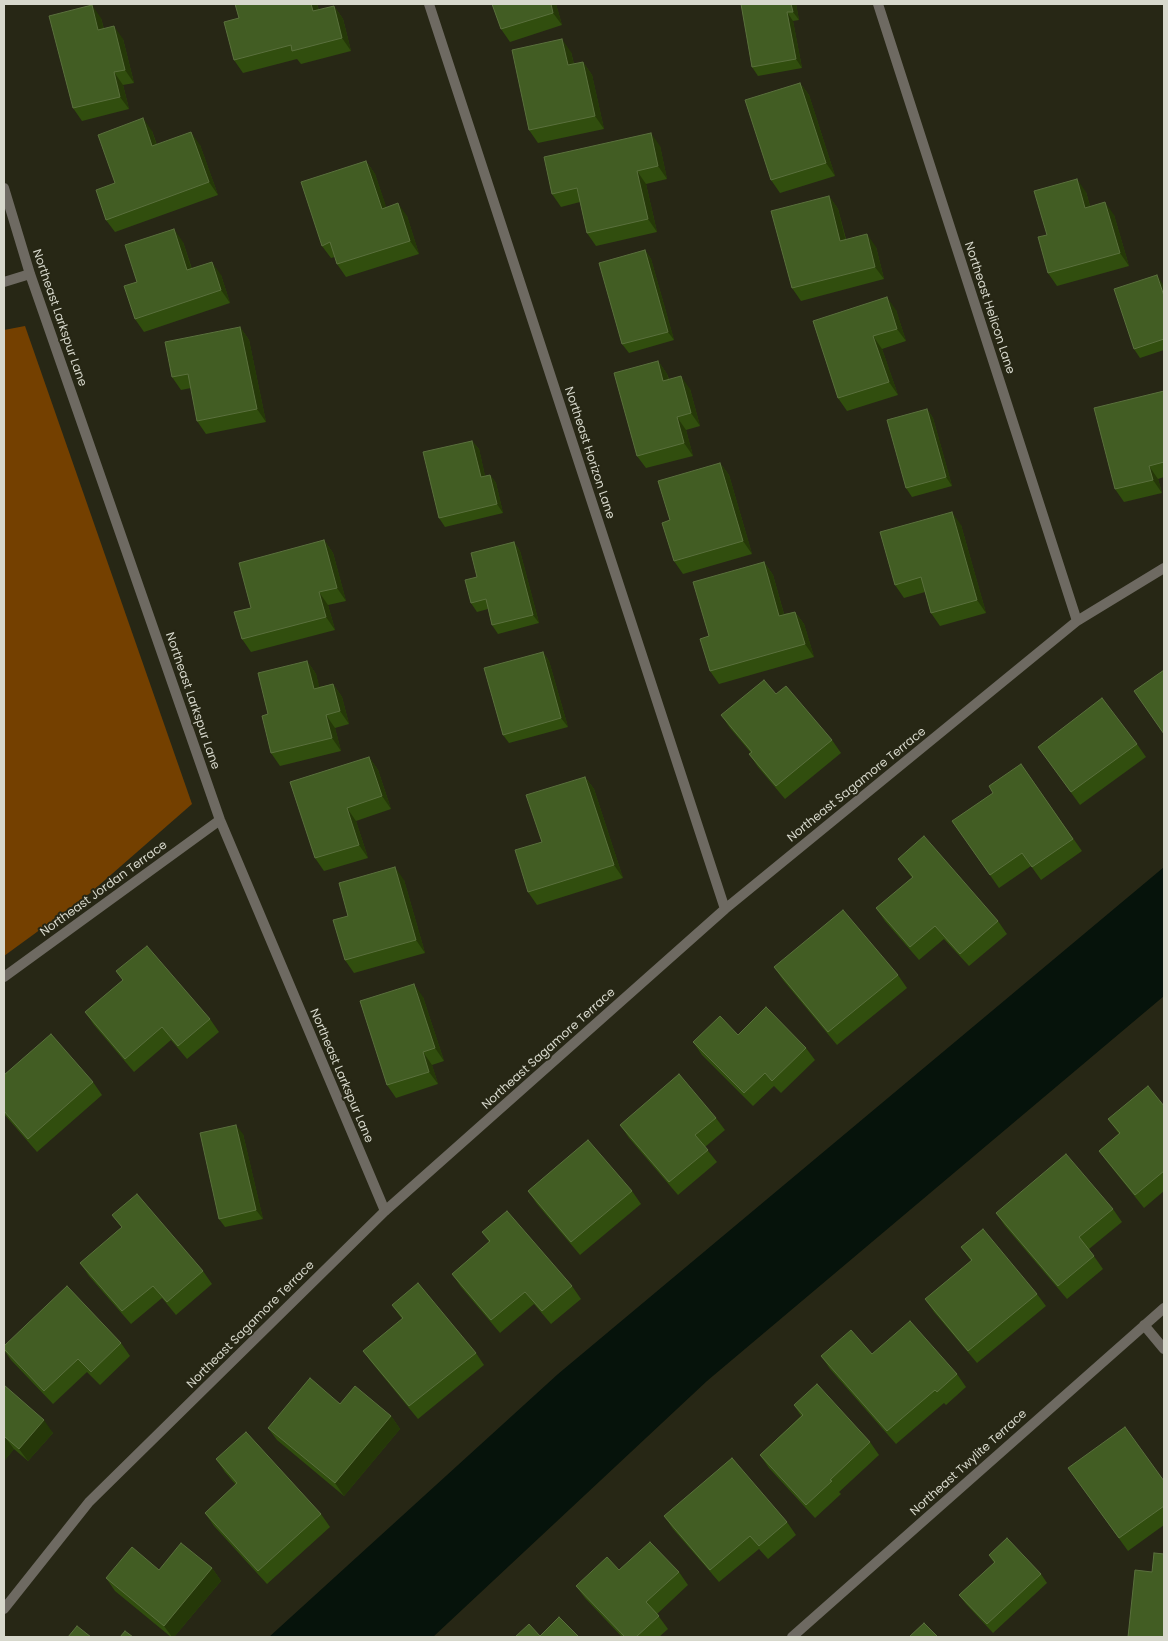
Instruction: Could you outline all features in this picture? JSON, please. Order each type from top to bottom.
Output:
[{"type":"street","name":"Northeast Horizon Lane","points":[[429,4],[725,909]]},
{"type":"street","name":"Northeast Helicon Lane","points":[[878,4],[1077,621]]},
{"type":"street","name":"Northeast Larkspur Lane","points":[[4,188],[30,274],[220,820],[385,1211]]},
{"type":"street","points":[[4,282],[30,274]]},
{"type":"street","name":"Northeast Sagamore Terrace","points":[[4,1609],[89,1502],[385,1211],[725,909],[1077,621],[1164,568]]},
{"type":"street","name":"Northeast Jordan Terrace","points":[[4,977],[220,820]]},
{"type":"street","name":"Northeast Twylite Terrace","points":[[792,1637],[1164,1308]]},
{"type":"street","points":[[1144,1325],[1164,1349]]},
{"type":"shaded area","points":[[25,326],[192,804],[89,894],[4,956],[4,330]]},
{"type":"shaded area","points":[[1164,867],[1164,996],[707,1381],[433,1637],[269,1637],[558,1374]]},
{"type":"building","points":[[235,4],[311,4],[313,11],[334,6],[342,38],[292,51],[291,45],[234,60],[224,22],[239,18]]},
{"type":"building","points":[[492,4],[551,4],[553,13],[501,29]]},
{"type":"building","points":[[741,4],[791,4],[793,12],[787,12],[796,59],[752,67]]},
{"type":"building","points":[[92,5],[98,30],[114,26],[125,70],[114,72],[120,97],[73,108],[49,16]]},
{"type":"building","points":[[562,39],[568,65],[583,62],[595,116],[529,130],[512,50]]},
{"type":"building","points":[[800,83],[826,163],[771,180],[745,100]]},
{"type":"building","points":[[143,118],[152,146],[191,132],[209,182],[106,220],[96,190],[115,183],[98,135]]},
{"type":"building","points":[[651,133],[658,166],[637,171],[648,219],[587,233],[577,188],[552,194],[544,157]]},
{"type":"building","points":[[366,161],[382,209],[398,203],[410,241],[337,264],[330,242],[322,246],[301,182]]},
{"type":"building","points":[[1077,179],[1085,208],[1105,202],[1120,253],[1048,273],[1038,237],[1047,235],[1034,191]]},
{"type":"building","points":[[829,196],[840,241],[867,234],[875,267],[792,288],[771,211]]},
{"type":"building","points":[[174,229],[187,270],[212,262],[221,290],[135,319],[124,286],[137,282],[125,245]]},
{"type":"building","points":[[645,250],[668,332],[622,344],[599,263]]},
{"type":"building","points":[[1157,275],[1164,296],[1164,339],[1134,349],[1114,289]]},
{"type":"building","points":[[887,297],[897,329],[873,336],[889,382],[838,398],[813,321]]},
{"type":"building","points":[[240,327],[257,409],[197,421],[188,374],[172,377],[165,342]]},
{"type":"building","points":[[658,361],[663,381],[681,376],[691,413],[677,417],[684,443],[637,456],[614,373]]},
{"type":"building","points":[[1164,391],[1164,462],[1149,466],[1153,480],[1115,489],[1094,408]]},
{"type":"building","points":[[927,409],[946,477],[906,488],[887,420]]},
{"type":"building","points":[[472,441],[481,477],[490,475],[497,504],[439,518],[423,452]]},
{"type":"building","points":[[720,463],[743,541],[674,561],[662,523],[670,520],[658,481]]},
{"type":"building","points":[[952,512],[977,600],[931,613],[921,577],[895,585],[880,532]]},
{"type":"building","points":[[324,540],[337,588],[319,592],[326,617],[242,639],[234,612],[251,608],[239,563]]},
{"type":"building","points":[[514,542],[533,615],[492,625],[486,599],[471,603],[465,580],[477,577],[471,553]]},
{"type":"building","points":[[764,562],[779,616],[795,612],[805,644],[710,671],[700,639],[709,636],[693,582]]},
{"type":"building","points":[[543,652],[561,718],[503,735],[484,668]]},
{"type":"building","points":[[307,661],[314,689],[333,684],[340,711],[326,715],[332,738],[271,753],[262,716],[268,714],[258,673]]},
{"type":"building","points":[[1164,670],[1164,734],[1134,691]]},
{"type":"building","points":[[764,680],[776,694],[786,686],[832,740],[776,786],[749,754],[752,752],[721,715]]},
{"type":"building","points":[[1102,698],[1137,744],[1071,792],[1038,747]]},
{"type":"building","points":[[369,757],[382,796],[347,808],[359,845],[315,858],[290,782]]},
{"type":"building","points":[[1021,764],[1073,839],[1032,867],[1022,853],[990,875],[952,821],[993,793],[989,786]]},
{"type":"building","points":[[585,777],[614,865],[528,892],[515,850],[542,842],[526,795]]},
{"type":"building","points":[[924,836],[998,921],[960,954],[935,926],[910,947],[876,908],[913,877],[898,859]]},
{"type":"building","points":[[395,867],[416,940],[345,960],[333,920],[348,916],[339,883]]},
{"type":"building","points":[[843,910],[898,975],[828,1032],[774,967]]},
{"type":"building","points":[[147,946],[210,1019],[178,1046],[162,1027],[125,1059],[85,1012],[123,980],[116,971]]},
{"type":"building","points":[[414,984],[435,1048],[423,1052],[429,1072],[387,1085],[360,1001]]},
{"type":"building","points":[[766,1007],[806,1048],[772,1081],[765,1073],[744,1093],[693,1042],[720,1016],[738,1035]]},
{"type":"building","points":[[51,1034],[93,1082],[28,1139],[4,1111],[4,1075]]},
{"type":"building","points":[[679,1074],[716,1118],[695,1135],[708,1150],[669,1182],[620,1125]]},
{"type":"building","points":[[1148,1086],[1164,1106],[1164,1171],[1135,1195],[1099,1151],[1120,1133],[1108,1119]]},
{"type":"building","points":[[236,1125],[256,1210],[219,1219],[200,1133]]},
{"type":"building","points":[[588,1140],[632,1191],[571,1242],[528,1191]]},
{"type":"building","points":[[1066,1154],[1113,1209],[1079,1237],[1094,1256],[1058,1286],[996,1213]]},
{"type":"building","points":[[137,1194],[203,1271],[167,1302],[153,1286],[122,1311],[80,1263],[122,1227],[112,1215]]},
{"type":"building","points":[[507,1211],[572,1286],[542,1311],[525,1292],[491,1320],[452,1274],[490,1241],[482,1232]]},
{"type":"building","points":[[983,1229],[1037,1294],[968,1351],[925,1299],[972,1260],[961,1247]]},
{"type":"building","points":[[418,1283],[476,1353],[409,1406],[363,1351],[403,1318],[392,1305]]},
{"type":"building","points":[[67,1286],[121,1343],[91,1372],[78,1359],[44,1391],[4,1349],[4,1346]]},
{"type":"building","points":[[910,1321],[957,1374],[887,1431],[821,1356],[851,1330],[872,1354]]},
{"type":"building","points":[[310,1378],[340,1404],[355,1386],[391,1416],[335,1483],[268,1428]]},
{"type":"building","points":[[817,1384],[870,1442],[806,1505],[760,1455],[803,1415],[794,1405]]},
{"type":"building","points":[[4,1385],[44,1420],[19,1449],[4,1438]]},
{"type":"building","points":[[1125,1427],[1164,1481],[1164,1506],[1119,1538],[1068,1468]]},
{"type":"building","points":[[246,1432],[321,1514],[258,1571],[205,1513],[237,1483],[216,1459]]},
{"type":"building","points":[[732,1458],[787,1522],[759,1546],[750,1536],[710,1570],[664,1516]]},
{"type":"building","points":[[1007,1538],[1041,1574],[987,1624],[959,1595],[995,1562],[989,1555]]},
{"type":"building","points":[[650,1542],[679,1572],[646,1602],[659,1616],[636,1637],[625,1637],[576,1586],[607,1557],[619,1570]]},
{"type":"building","points":[[181,1543],[212,1568],[164,1626],[106,1578],[132,1547],[159,1570]]},
{"type":"building","points":[[1154,1553],[1164,1554],[1164,1637],[1128,1637],[1135,1570],[1152,1572]]},
{"type":"building","points":[[559,1617],[579,1637],[515,1637],[529,1624],[540,1636]]},
{"type":"building","points":[[924,1623],[938,1637],[909,1637]]},
{"type":"building","points":[[77,1626],[91,1637],[68,1637]]},
{"type":"building","points":[[125,1631],[133,1637],[120,1637]]}]
